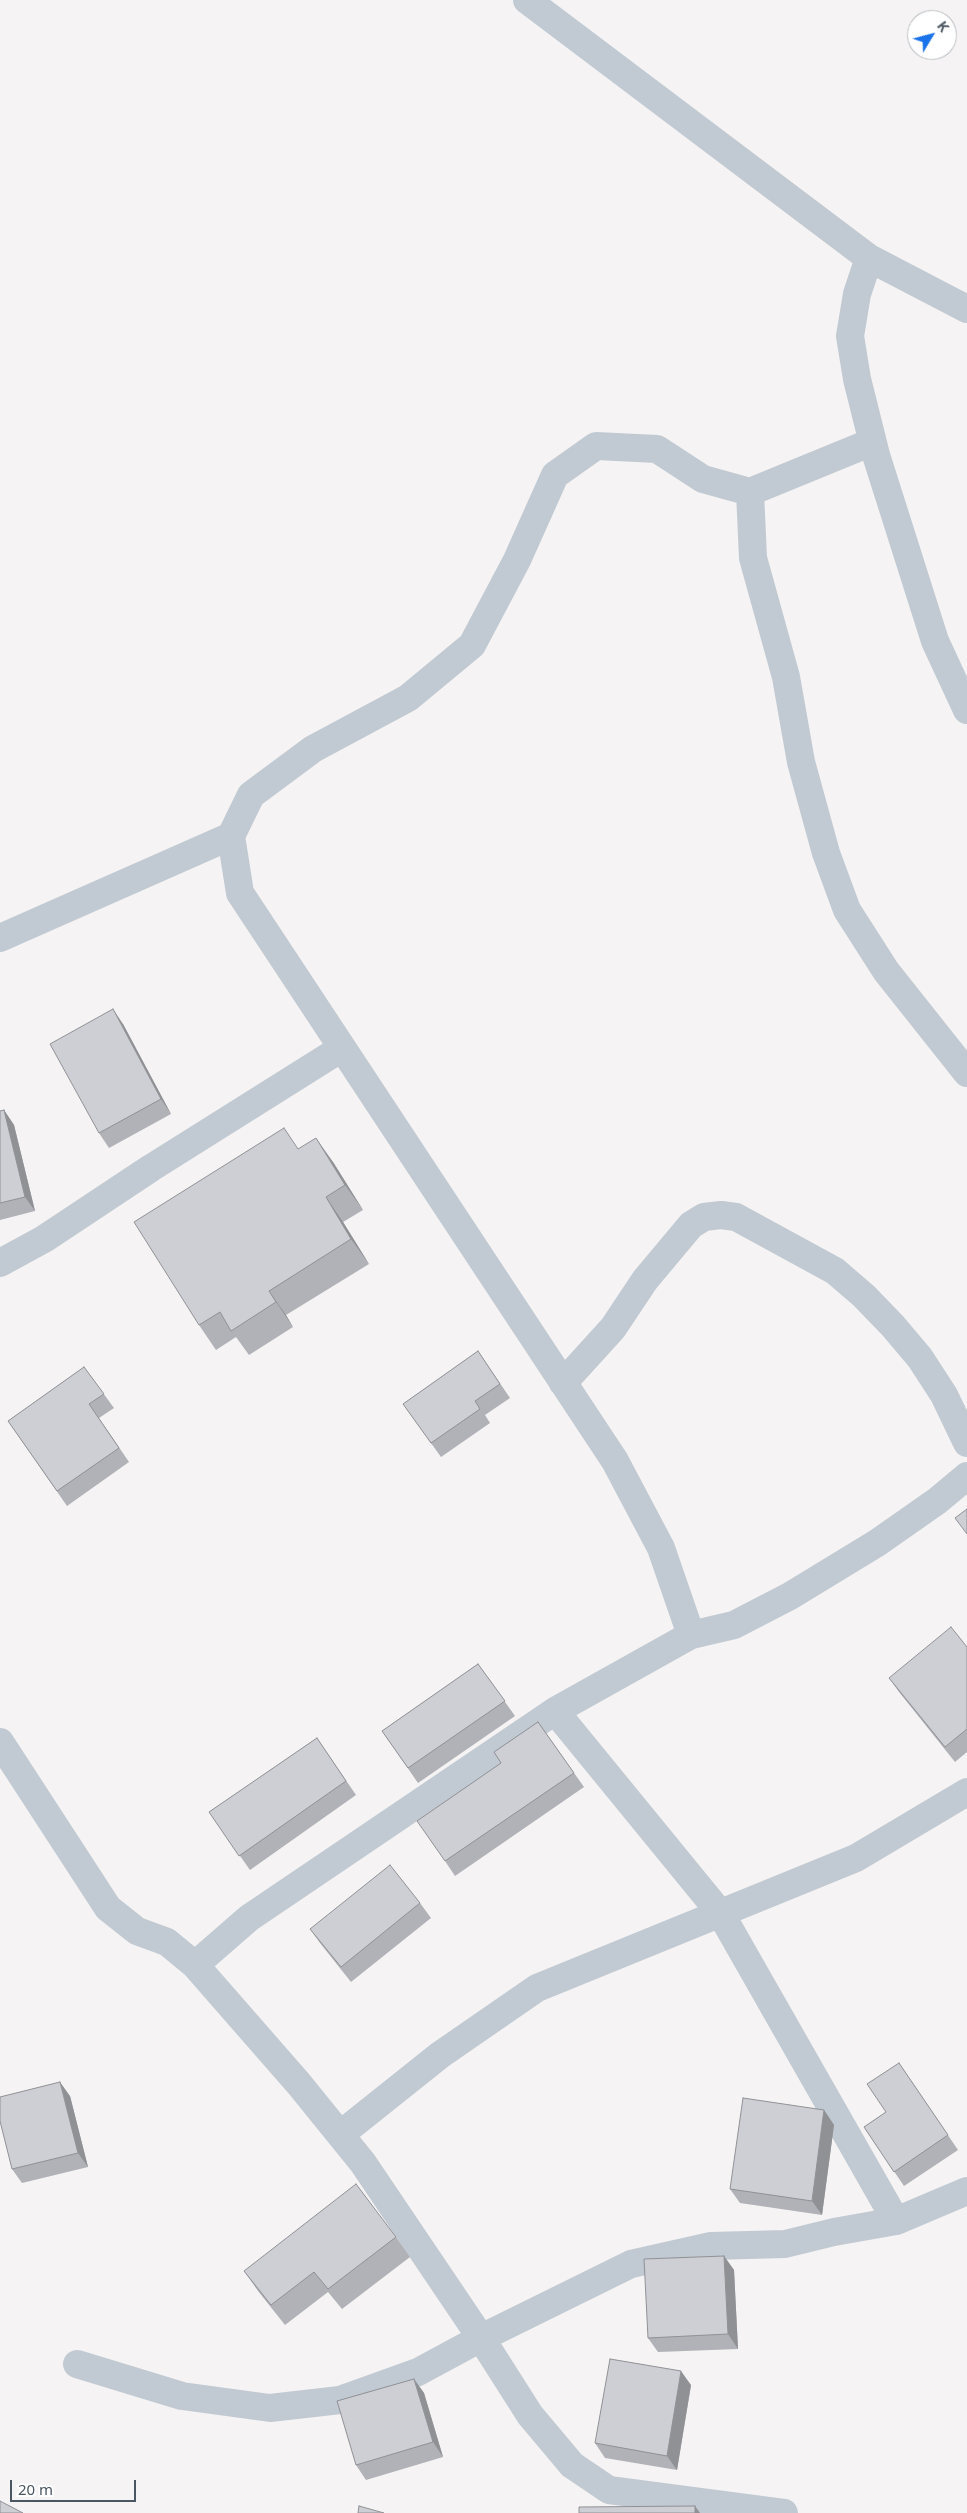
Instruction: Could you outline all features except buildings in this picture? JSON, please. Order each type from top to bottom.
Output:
[{"type":"street","points":[[527,0],[869,258],[967,310]]},
{"type":"street","points":[[869,258],[857,294],[850,336],[857,380],[872,442],[935,641],[967,710]]},
{"type":"street","points":[[691,1635],[661,1548],[615,1461],[240,893],[231,836],[250,795],[313,750],[408,698],[472,645],[517,560],[555,475],[596,446],[657,449],[703,479],[750,492],[872,442]]},
{"type":"street","points":[[750,492],[752,558],[786,676],[801,762],[826,853],[847,910],[886,971],[967,1073]]},
{"type":"street","points":[[0,938],[231,836]]},
{"type":"street","points":[[0,1263],[44,1239],[151,1168],[342,1048]]},
{"type":"street","points":[[563,1383],[613,1328],[646,1280],[691,1225],[704,1217],[721,1215],[736,1217],[836,1271],[864,1296],[920,1358],[944,1395],[967,1443]]},
{"type":"street","points":[[195,1965],[249,1918],[555,1711],[691,1635],[734,1625],[790,1596],[877,1543],[937,1501],[967,1476]]},
{"type":"street","points":[[555,1711],[721,1914],[896,2221]]},
{"type":"street","points":[[0,1742],[108,1908],[137,1931],[167,1942],[195,1965],[341,2134],[363,2163],[530,2415],[572,2465],[609,2490],[737,2510],[784,2513]]},
{"type":"street","points":[[341,2134],[440,2055],[537,1988],[856,1858],[967,1792]]},
{"type":"street","points":[[77,2364],[182,2396],[270,2408],[340,2400],[418,2372],[480,2338],[632,2264],[711,2246],[785,2244],[834,2232],[896,2221],[965,2197]]}]
